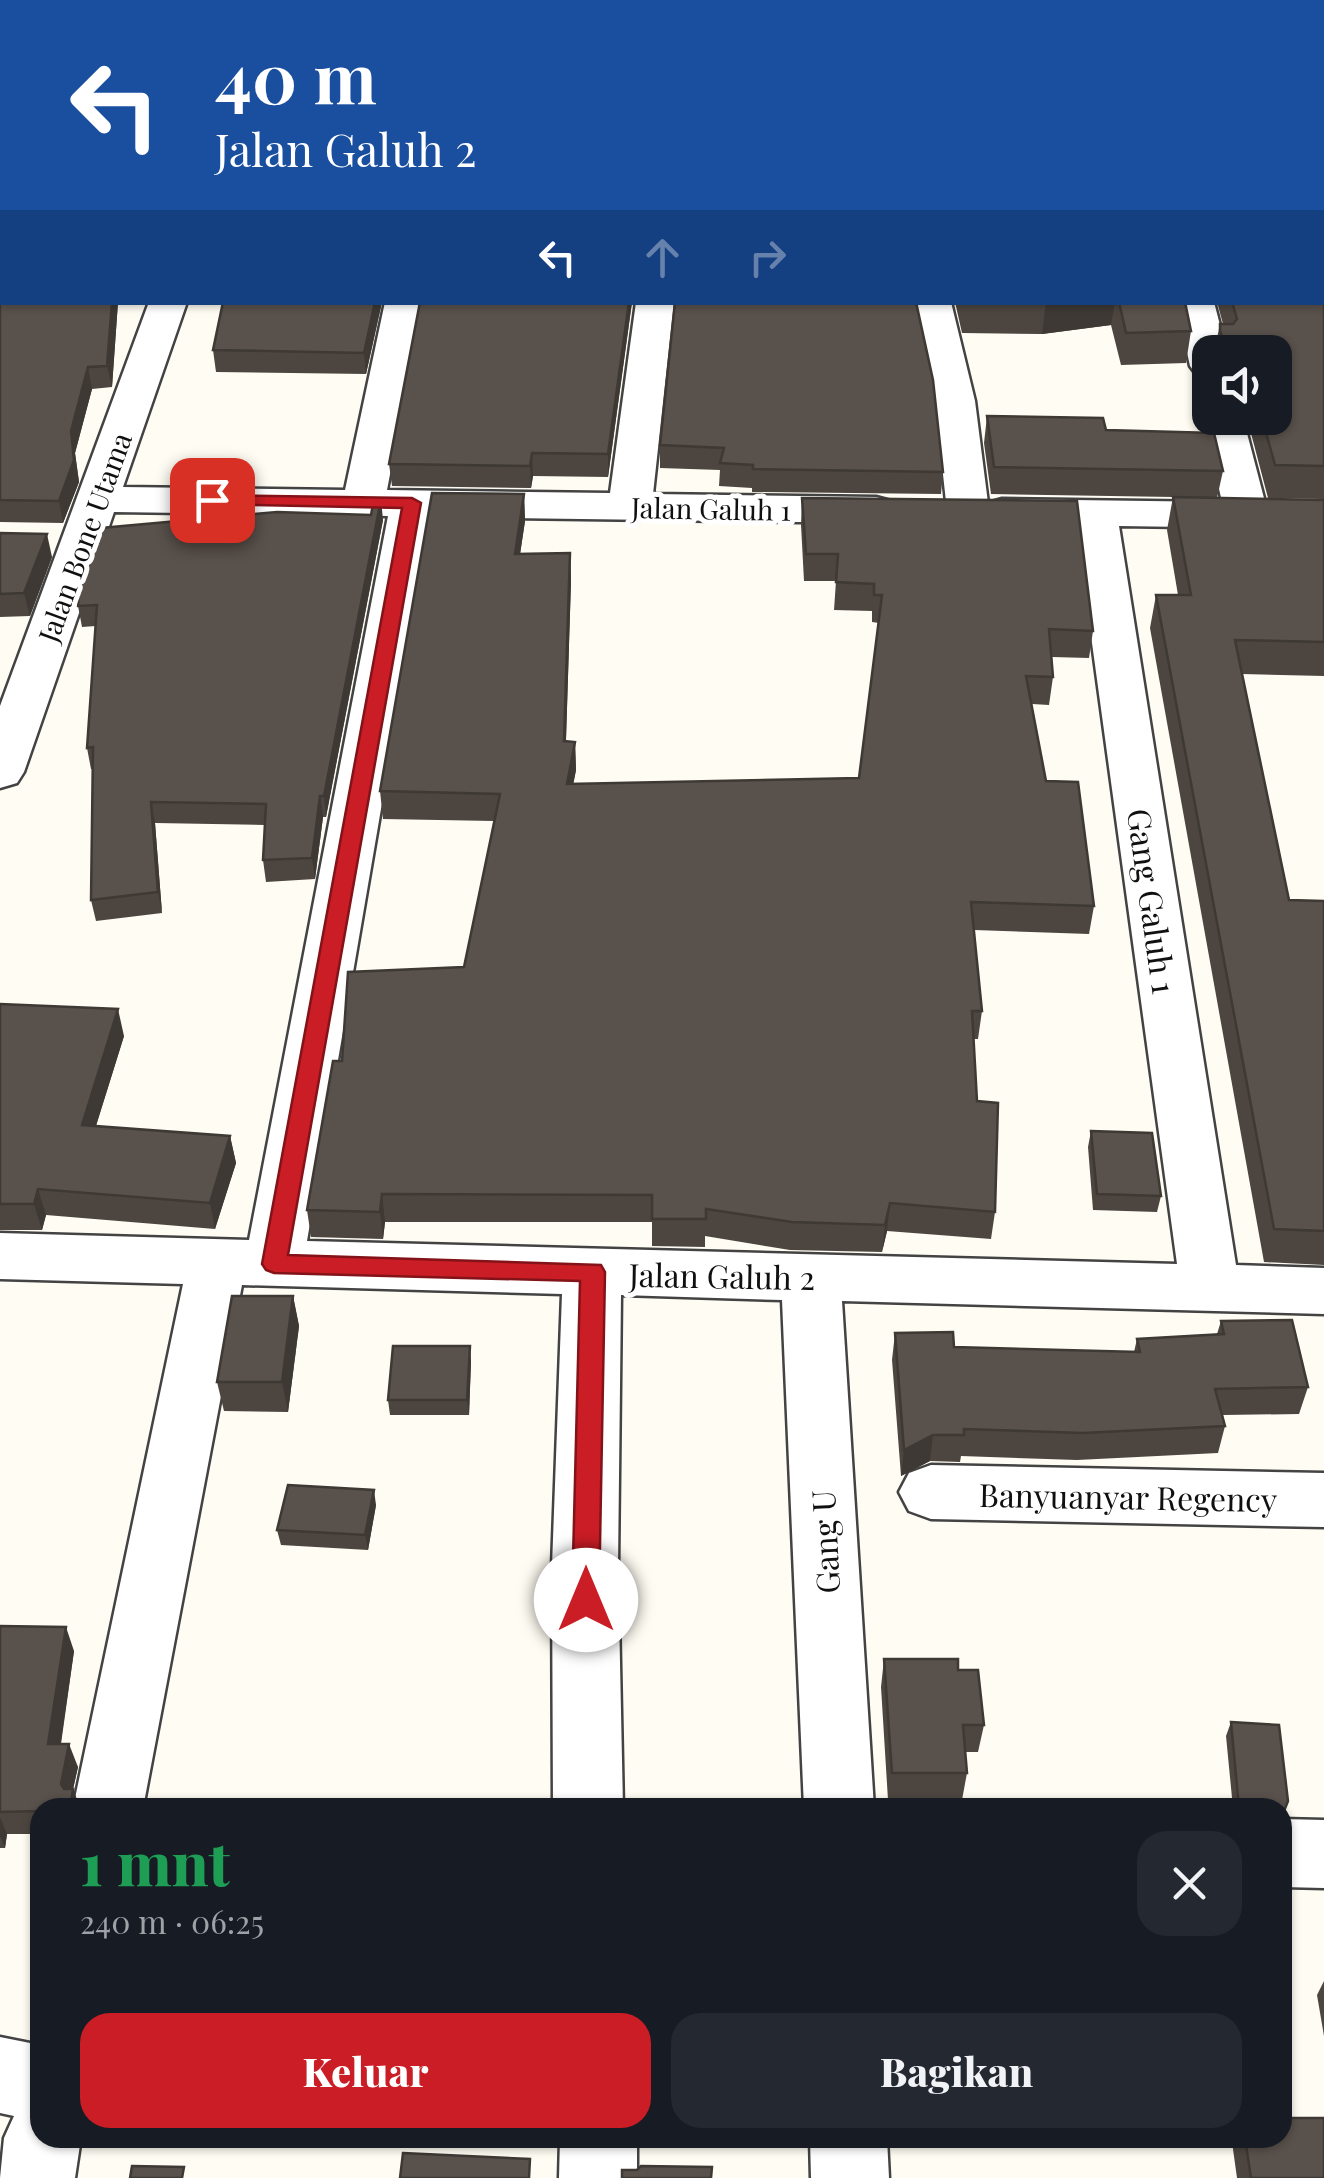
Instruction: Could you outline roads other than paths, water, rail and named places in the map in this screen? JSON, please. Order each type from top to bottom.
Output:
[{"type":"street","name":"Jalan Bone Utama","points":[[0,772],[167,305]]},
{"type":"street","points":[[111,1798],[246,1263],[388,503],[404,305]]},
{"type":"street","points":[[630,507],[655,305]]},
{"type":"street","points":[[933,305],[955,401],[935,511]]},
{"type":"street","points":[[1196,305],[1203,335]]},
{"type":"street","points":[[1226,435],[1246,516]]},
{"type":"street","name":"Jalan Galuh 1","points":[[98,499],[1324,516]]},
{"type":"street","name":"Gang Galuh 1","points":[[1096,514],[1210,1288]]},
{"type":"street","points":[[33,540],[83,540]]},
{"type":"street","name":"Jalan Galuh 2","points":[[0,1256],[1324,1292]]},
{"type":"street","points":[[588,1798],[585,1566],[592,1272]]},
{"type":"street","name":"Gang U","points":[[811,1278],[838,1798]]},
{"type":"street","name":"Banyuanyar Regency","points":[[931,1492],[1324,1500]]},
{"type":"street","points":[[1292,1852],[1324,1854]]},
{"type":"street","points":[[0,2075],[30,2081]]},
{"type":"street","points":[[36,2178],[41,2148]]},
{"type":"street","points":[[598,2178],[599,2148]]},
{"type":"street","points":[[849,2148],[850,2178]]}]
